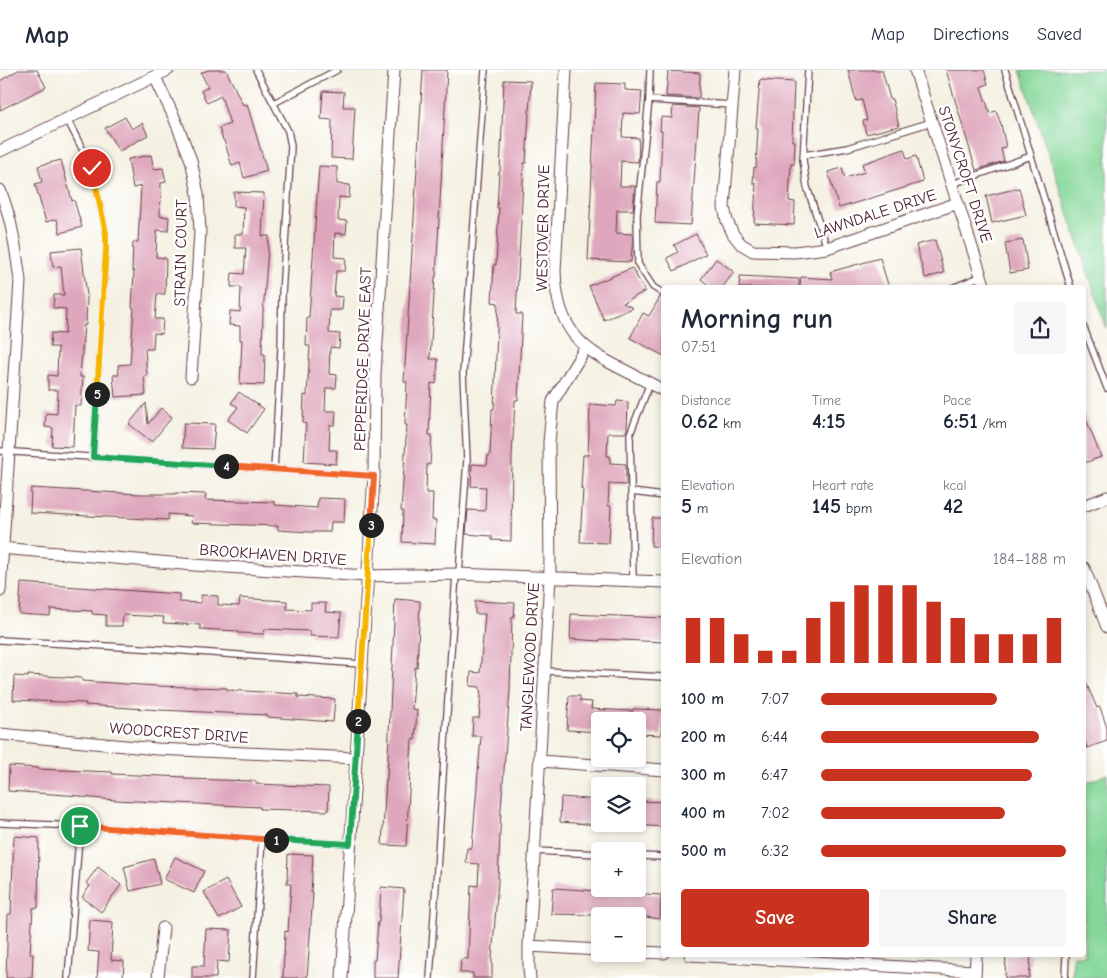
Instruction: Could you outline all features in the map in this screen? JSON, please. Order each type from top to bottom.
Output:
[{"type":"street","points":[[0,151],[168,70]]},
{"type":"street","name":"PEPPERIDGE DRIVE EAST","points":[[342,978],[374,476],[375,374],[394,70]]},
{"type":"street","name":"WESTOVER DRIVE","points":[[566,70],[555,286],[560,312],[576,337],[593,354],[661,389]]},
{"type":"street","name":"LAWNDALE DRIVE","points":[[735,70],[724,207],[726,221],[732,234],[741,244],[753,250],[795,252],[827,248],[958,203]]},
{"type":"street","name":"STONYCROFT DRIVE","points":[[915,70],[984,285]]},
{"type":"street","name":"STRAIN COURT","points":[[155,77],[174,117],[191,160],[198,194],[200,232],[191,377]]},
{"type":"street","points":[[0,190],[9,215],[16,247],[20,280],[4,452],[0,591]]},
{"type":"street","name":"TANGLEWOOD DRIVE","points":[[530,978],[529,946],[550,577],[549,442],[553,402],[586,347]]},
{"type":"street","points":[[1086,505],[1107,497]]},
{"type":"street","name":"BROOKHAVEN DRIVE","points":[[1,548],[194,565],[367,576],[457,574],[661,582]]},
{"type":"street","points":[[1086,573],[1107,627]]},
{"type":"street","name":"WOODCREST DRIVE","points":[[0,734],[157,749],[356,758]]},
{"type":"street","points":[[540,762],[661,770]]},
{"type":"street","points":[[158,978],[163,928]]},
{"type":"street","points":[[529,946],[591,949]]},
{"type":"street","points":[[646,953],[661,954]]},
{"type":"street","points":[[718,957],[975,975],[976,957]]},
{"type":"lane","points":[[256,70],[288,131],[291,146],[274,470]]},
{"type":"lane","points":[[274,103],[337,70]]},
{"type":"lane","points":[[430,978],[457,574],[467,460],[463,374],[485,70]]},
{"type":"lane","points":[[650,70],[638,215],[638,264],[653,288],[661,292]]},
{"type":"lane","points":[[808,70],[804,155],[807,187],[827,248]]},
{"type":"lane","points":[[1005,70],[1070,285]]},
{"type":"lane","points":[[649,100],[732,105]]},
{"type":"lane","points":[[67,119],[92,168],[106,233],[93,457]]},
{"type":"lane","points":[[804,155],[847,148],[932,122]]},
{"type":"lane","points":[[952,184],[1031,156]]},
{"type":"lane","points":[[960,285],[982,276]]},
{"type":"lane","points":[[1086,333],[1107,388]]},
{"type":"lane","points":[[633,580],[630,434],[650,383]]},
{"type":"lane","points":[[4,452],[374,476]]},
{"type":"lane","points":[[632,492],[661,496]]},
{"type":"lane","points":[[0,640],[158,649],[361,664]]},
{"type":"lane","points":[[545,671],[661,676]]},
{"type":"lane","points":[[0,823],[80,826],[350,844]]},
{"type":"lane","points":[[68,978],[80,826]]},
{"type":"lane","points":[[253,978],[262,839]]},
{"type":"lane","points":[[534,851],[591,854]]},
{"type":"lane","points":[[646,856],[661,857]]},
{"type":"lane","points":[[1065,978],[1066,957]]},
{"type":"green space","points":[[1020,70],[1107,70],[1107,329]]},
{"type":"green space","points":[[1107,774],[1107,978],[1072,978],[1073,957],[1086,957],[1086,783]]},
{"type":"building","points":[[18,70],[37,70],[46,87],[0,110],[0,81]]},
{"type":"building","points":[[208,70],[226,70],[243,105],[247,104],[267,171],[244,178],[240,163],[232,166],[219,128],[230,124],[221,96],[207,103],[201,91],[208,87],[201,73]]},
{"type":"building","points":[[423,70],[447,70],[430,359],[438,359],[436,384],[431,383],[429,435],[432,435],[430,465],[427,464],[426,493],[433,493],[432,520],[436,520],[435,544],[402,542],[403,511],[401,511],[407,425],[405,425],[407,382],[404,382]]},
{"type":"building","points":[[848,70],[882,70],[899,126],[866,134],[863,121],[867,120],[862,100],[856,101]]},
{"type":"building","points":[[946,70],[984,70],[988,84],[981,87],[990,113],[996,111],[1001,124],[1006,147],[1001,149],[1004,161],[976,170]]},
{"type":"building","points":[[668,71],[700,73],[699,98],[666,96]]},
{"type":"building","points":[[504,80],[531,81],[526,163],[524,163],[516,314],[522,314],[518,400],[515,400],[512,456],[511,541],[492,540],[492,536],[466,534],[468,510],[485,511],[486,487],[471,486],[472,464],[487,465],[488,455],[490,455],[492,409],[494,409],[498,303],[492,302],[494,264],[496,265]]},
{"type":"building","points":[[760,80],[794,82],[792,141],[795,141],[794,164],[791,164],[789,201],[795,202],[794,225],[754,223],[756,183],[753,183],[754,167],[756,168],[758,128],[756,128]]},
{"type":"building","points":[[596,83],[625,84],[625,90],[642,91],[640,114],[623,113],[622,137],[639,138],[638,162],[621,161],[620,186],[635,186],[633,210],[617,210],[616,233],[633,234],[631,262],[588,260]]},
{"type":"building","points":[[323,91],[344,92],[343,107],[355,107],[352,159],[331,158],[332,120],[321,119]]},
{"type":"building","points":[[673,106],[699,108],[691,225],[655,223],[657,182],[660,182],[661,117],[672,118]]},
{"type":"building","points":[[125,117],[132,129],[142,123],[148,135],[119,151],[105,128]]},
{"type":"building","points":[[904,149],[907,159],[916,156],[923,182],[839,208],[828,172],[842,168],[845,178],[865,172],[862,164]]},
{"type":"building","points":[[151,155],[154,169],[163,168],[166,182],[161,183],[160,216],[169,217],[168,231],[157,230],[156,257],[166,258],[165,294],[157,294],[155,319],[163,319],[162,334],[154,333],[153,349],[145,349],[147,376],[144,376],[146,395],[115,397],[113,375],[119,375],[118,365],[130,364],[134,308],[132,308],[133,242],[138,242],[141,186],[133,188],[128,159]]},
{"type":"building","points":[[61,160],[72,201],[74,200],[82,227],[60,233],[57,219],[46,222],[35,184],[42,182],[38,166]]},
{"type":"building","points":[[319,166],[337,167],[337,184],[350,185],[349,198],[339,197],[338,220],[347,221],[346,234],[335,233],[334,257],[346,258],[345,271],[336,271],[334,296],[343,297],[342,310],[330,310],[329,333],[340,334],[339,348],[330,347],[329,374],[337,375],[336,388],[326,388],[325,411],[336,411],[335,425],[330,425],[329,450],[337,450],[336,464],[304,462],[306,424],[303,423],[304,395],[307,396],[310,346],[306,346],[307,318],[309,318]]},
{"type":"building","points":[[1019,188],[1026,215],[992,223],[986,196]]},
{"type":"building","points":[[234,192],[264,193],[262,236],[269,236],[263,313],[262,354],[265,354],[264,385],[240,384],[242,340],[240,340],[240,326],[229,325],[230,311],[240,312],[241,287],[231,287],[232,273],[244,274],[246,248],[235,248],[235,234],[243,234],[244,207],[234,206]]},
{"type":"building","points":[[696,234],[706,254],[674,271],[667,258],[678,252],[674,245]]},
{"type":"building","points":[[935,240],[944,273],[925,278],[916,245]]},
{"type":"building","points":[[1023,240],[1028,270],[1010,273],[1005,243]]},
{"type":"building","points":[[81,248],[87,296],[86,325],[84,325],[80,377],[83,377],[81,406],[75,405],[73,447],[52,446],[53,428],[45,427],[46,413],[57,414],[58,390],[48,390],[48,375],[57,376],[58,347],[50,347],[51,333],[65,334],[66,309],[53,308],[54,295],[64,295],[61,266],[53,267],[51,251]]},
{"type":"building","points":[[880,258],[888,285],[800,285],[801,277],[832,279],[830,272]]},
{"type":"building","points":[[716,259],[734,272],[724,285],[708,285],[701,279]]},
{"type":"building","points":[[632,268],[645,291],[623,303],[633,308],[604,320],[589,286]]},
{"type":"building","points":[[740,276],[799,279],[799,285],[739,285]]},
{"type":"building","points":[[661,298],[661,354],[630,338],[643,313],[649,316]]},
{"type":"building","points":[[239,392],[264,409],[247,433],[228,420],[238,407],[231,403]]},
{"type":"building","points":[[617,401],[628,402],[627,429],[625,433],[608,433],[607,456],[610,456],[610,463],[626,464],[626,485],[609,484],[608,506],[611,506],[609,543],[580,542],[583,455],[588,455],[590,404],[616,406]]},
{"type":"building","points":[[146,403],[148,424],[161,408],[172,417],[152,442],[129,424]]},
{"type":"building","points":[[1086,419],[1101,457],[1086,462]]},
{"type":"building","points":[[184,423],[215,424],[213,449],[182,448]]},
{"type":"building","points":[[31,488],[139,494],[206,494],[205,500],[275,502],[275,505],[317,508],[318,498],[345,499],[344,522],[331,522],[330,532],[309,532],[278,530],[278,526],[191,523],[192,516],[168,514],[168,520],[30,513]]},
{"type":"building","points":[[652,518],[661,518],[661,547],[651,546]]},
{"type":"building","points":[[21,583],[179,594],[179,602],[201,603],[201,595],[218,596],[218,605],[239,606],[240,598],[287,601],[287,609],[311,610],[311,603],[326,603],[325,612],[341,613],[339,637],[310,636],[310,631],[265,629],[264,634],[238,633],[238,631],[200,629],[200,625],[163,623],[164,617],[123,615],[122,626],[106,626],[106,615],[92,614],[92,611],[51,609],[50,616],[19,614]]},
{"type":"building","points":[[395,599],[420,601],[417,668],[415,667],[412,709],[417,710],[415,740],[412,739],[406,846],[382,845],[387,779]]},
{"type":"building","points":[[475,601],[515,603],[514,617],[512,617],[510,690],[501,809],[492,978],[473,978],[473,973],[460,973],[461,959],[468,959],[471,885],[478,886],[479,864],[466,863],[467,848],[472,848],[481,736],[472,736],[473,718],[479,718],[480,687],[470,686],[471,672],[480,673],[485,614],[475,614]]},
{"type":"building","points":[[571,614],[661,618],[661,642],[570,639]]},
{"type":"building","points":[[28,675],[82,678],[82,681],[155,686],[227,688],[227,690],[298,694],[298,697],[335,699],[333,722],[267,717],[267,715],[13,700],[14,676],[28,677]]},
{"type":"building","points":[[1086,683],[1097,708],[1100,707],[1107,728],[1107,741],[1087,748]]},
{"type":"building","points":[[569,696],[580,696],[580,701],[592,702],[591,709],[661,710],[661,735],[646,734],[646,712],[591,712],[591,731],[567,730]]},
{"type":"building","points":[[9,766],[112,772],[112,774],[185,777],[185,779],[256,781],[256,784],[329,787],[328,811],[260,809],[260,807],[115,800],[8,791]]},
{"type":"building","points":[[561,797],[591,799],[591,824],[560,822]]},
{"type":"building","points":[[646,801],[661,802],[661,827],[646,826]]},
{"type":"building","points":[[14,836],[39,838],[38,908],[33,908],[30,954],[33,954],[32,978],[6,978],[8,914],[11,914]]},
{"type":"building","points":[[288,854],[313,855],[311,893],[313,893],[307,978],[283,978],[285,931],[288,932],[291,884],[287,884]]},
{"type":"building","points":[[175,857],[204,871],[194,893],[164,879]]},
{"type":"building","points":[[154,859],[160,884],[130,891],[124,867]]},
{"type":"building","points":[[98,867],[121,885],[101,912],[82,897],[90,886],[86,883]]},
{"type":"building","points":[[226,880],[241,907],[219,919],[204,892]]},
{"type":"building","points":[[381,887],[404,889],[398,978],[373,978],[373,960],[375,960]]},
{"type":"building","points":[[553,888],[591,890],[591,897],[646,897],[646,894],[661,895],[660,919],[646,917],[646,907],[591,907],[591,915],[551,914]]},
{"type":"building","points":[[90,920],[113,922],[111,960],[124,961],[123,978],[97,978],[99,952],[88,951]]},
{"type":"building","points":[[206,929],[231,930],[229,962],[217,961],[216,978],[192,978],[192,966],[204,966]]},
{"type":"building","points":[[1006,957],[1031,957],[1029,978],[1005,978]]},
{"type":"route","points":[[80,826],[350,844],[374,476],[93,457],[106,233],[92,168]]}]
